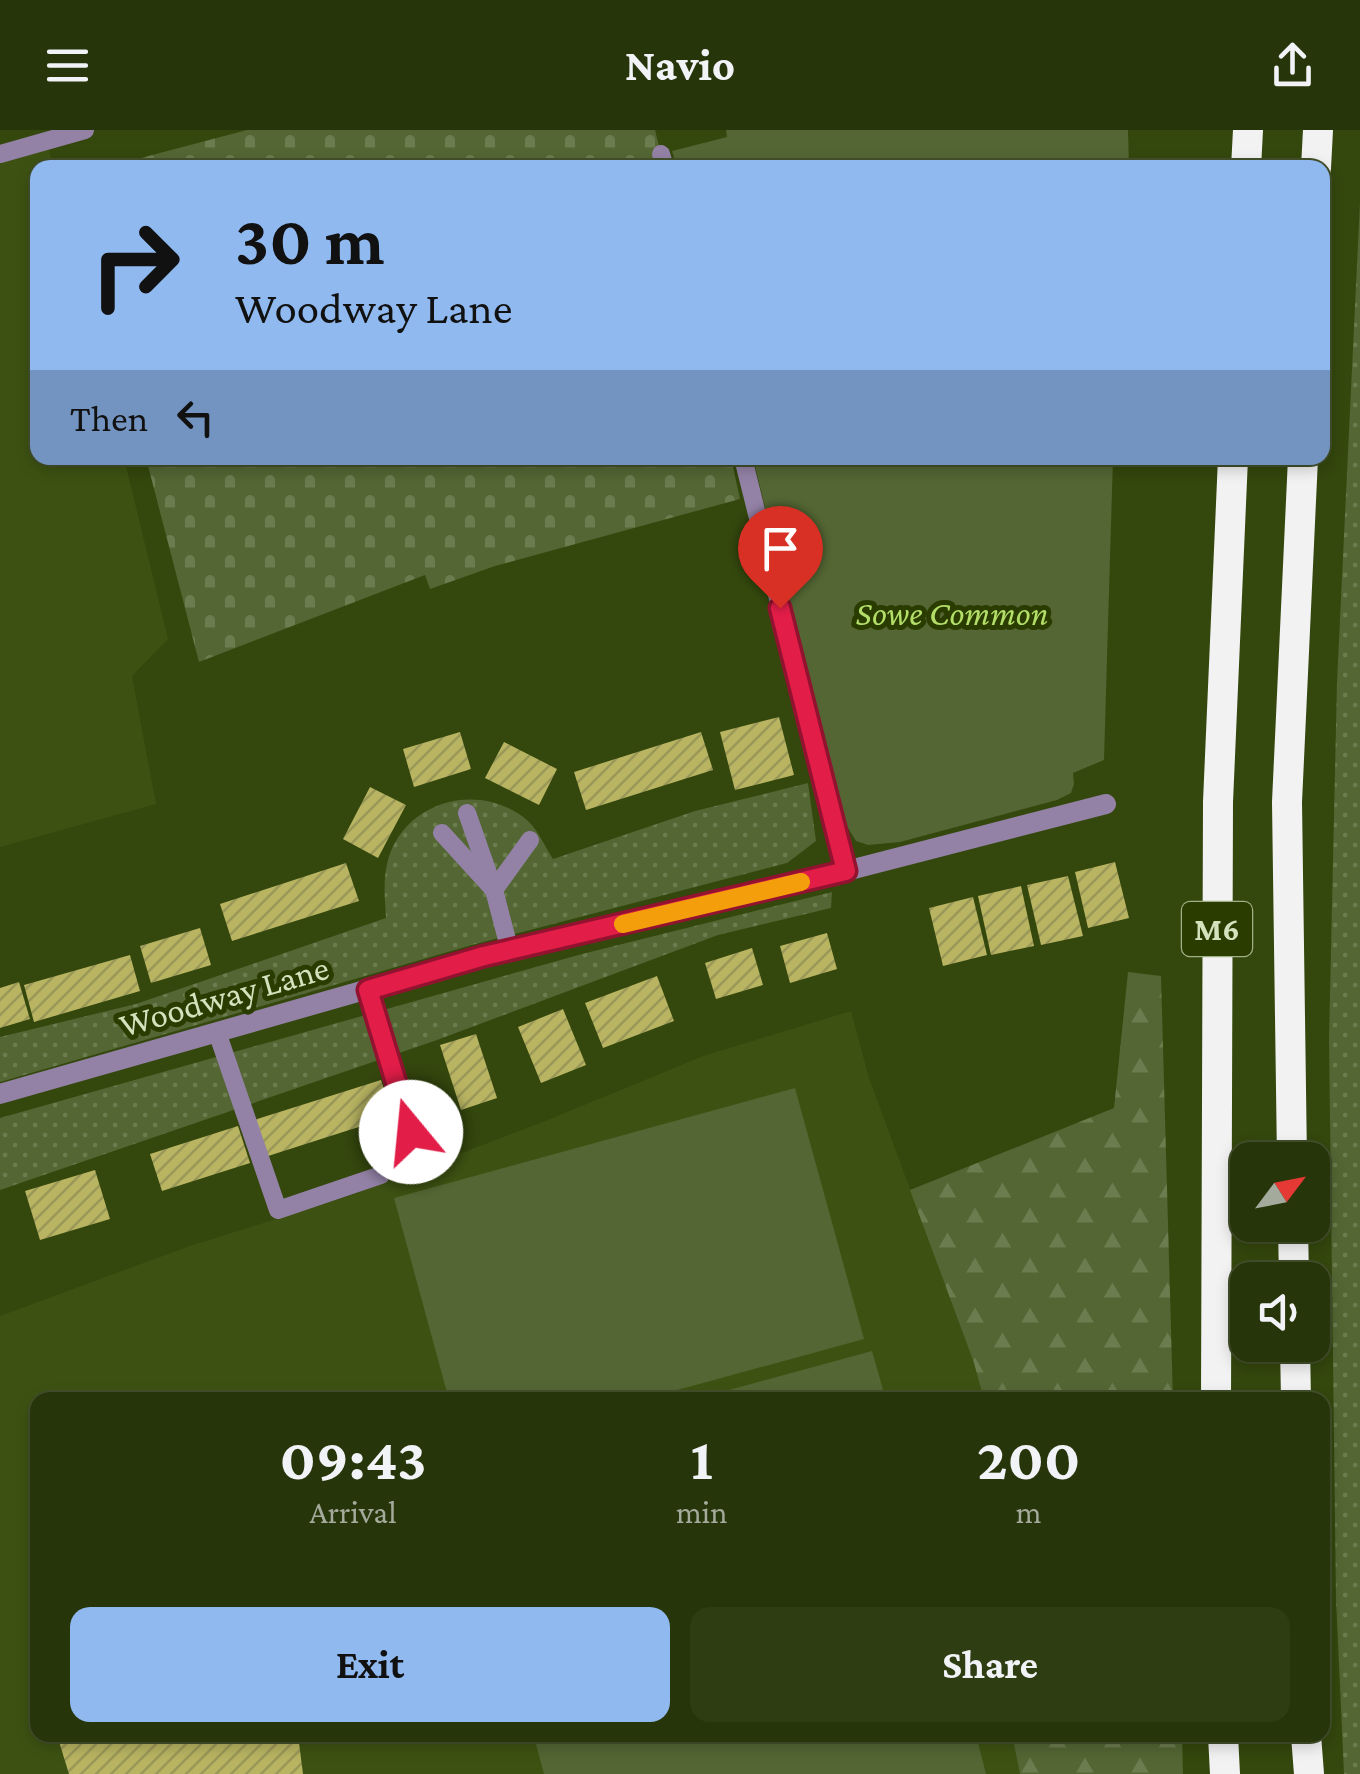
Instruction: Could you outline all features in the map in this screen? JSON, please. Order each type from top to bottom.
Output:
[{"type":"highway","points":[[1246,160],[1248,130]]},
{"type":"highway","points":[[1316,160],[1318,130]]},
{"type":"highway","name":"M6","points":[[1216,1392],[1218,802],[1233,465]]},
{"type":"highway","name":"M6","points":[[1292,1142],[1287,802],[1302,465]]},
{"type":"highway","points":[[1295,1362],[1296,1392]]},
{"type":"highway","points":[[1223,1742],[1225,1774]]},
{"type":"highway","points":[[1306,1742],[1308,1774]]},
{"type":"street","name":"Woodway Lane","points":[[0,1094],[510,951],[1106,804]]},
{"type":"lane","points":[[0,154],[84,130]]},
{"type":"lane","points":[[744,465],[846,871]]},
{"type":"lane","points":[[467,813],[510,951]]},
{"type":"lane","points":[[442,833],[494,890]]},
{"type":"lane","points":[[494,890],[530,840]]},
{"type":"lane","points":[[368,990],[411,1132]]},
{"type":"lane","points":[[216,1032],[278,1210],[381,1175]]},
{"type":"shaded area","points":[[48,145],[51,160],[30,160],[30,465],[126,465],[168,639],[132,676],[156,804],[0,847],[0,159]]},
{"type":"shaded area","points":[[851,1011],[869,1078],[982,1392],[30,1392],[30,1742],[1013,1742],[1020,1774],[0,1774],[0,1316],[187,1247],[352,1195],[703,1056]]},
{"type":"green space","points":[[247,130],[655,130],[662,160],[133,160]]},
{"type":"green space","points":[[726,130],[1128,130],[1129,160],[675,160],[672,151],[727,137]]},
{"type":"green space","points":[[1360,202],[1360,1774],[1344,1774],[1336,1598],[1329,1039],[1337,682]]},
{"type":"green space","points":[[148,465],[733,465],[740,499],[495,566],[430,589],[425,575],[199,662]]},
{"type":"green space","name":"Sowe Common","points":[[755,465],[1113,465],[1104,760],[1073,773],[1071,793],[1057,800],[900,842],[868,845],[856,841],[841,817]]},
{"type":"green space","points":[[808,783],[816,841],[787,863],[472,945],[0,1082],[0,1037],[136,1004],[386,918],[386,871],[395,842],[408,825],[445,803],[488,801],[509,808],[532,825],[553,859],[695,811]]},
{"type":"green space","points":[[832,892],[831,908],[718,935],[437,1040],[0,1190],[0,1118],[582,954]]},
{"type":"green space","points":[[1128,972],[1161,976],[1173,1392],[982,1392],[910,1190],[1114,1108]]},
{"type":"green space","points":[[795,1088],[864,1339],[670,1392],[447,1392],[394,1198]]},
{"type":"green space","points":[[872,1351],[884,1392],[721,1392]]},
{"type":"green space","points":[[535,1742],[978,1742],[986,1774],[544,1774]]},
{"type":"green space","points":[[1013,1742],[1182,1742],[1183,1774],[1020,1774]]},
{"type":"building","points":[[779,717],[794,775],[735,790],[720,732]]},
{"type":"building","points":[[460,732],[471,769],[414,787],[403,749]]},
{"type":"building","points":[[701,732],[713,770],[586,810],[574,772]]},
{"type":"building","points":[[504,742],[557,769],[539,805],[485,778]]},
{"type":"building","points":[[370,787],[406,805],[378,858],[343,839]]},
{"type":"building","points":[[1115,862],[1129,918],[1088,928],[1075,872]]},
{"type":"building","points":[[346,863],[359,901],[232,941],[220,904]]},
{"type":"building","points":[[1068,876],[1083,936],[1041,945],[1027,885]]},
{"type":"building","points":[[1021,886],[1034,946],[991,955],[978,896]]},
{"type":"building","points":[[973,897],[987,955],[943,966],[929,908]]},
{"type":"building","points":[[200,928],[211,965],[151,983],[140,946]]},
{"type":"building","points":[[827,933],[837,969],[790,983],[780,946]]},
{"type":"building","points":[[752,948],[763,985],[716,999],[705,963]]},
{"type":"building","points":[[130,955],[140,991],[34,1022],[24,985]]},
{"type":"building","points":[[657,976],[674,1021],[603,1048],[585,1003]]},
{"type":"building","points":[[19,982],[30,1019],[0,1028],[0,988]]},
{"type":"building","points":[[563,1009],[586,1065],[541,1083],[518,1027]]},
{"type":"building","points":[[476,1034],[497,1098],[461,1110],[440,1045]]},
{"type":"building","points":[[381,1080],[393,1116],[265,1157],[254,1120]]},
{"type":"building","points":[[238,1126],[250,1163],[162,1191],[150,1154]]},
{"type":"building","points":[[95,1170],[110,1219],[40,1240],[25,1191]]},
{"type":"building","points":[[59,1742],[299,1742],[303,1774],[69,1774]]},
{"type":"slow traffic","points":[[623,924],[801,882]]},
{"type":"route","points":[[411,1132],[368,990],[484,956],[846,871],[780,608]]}]
